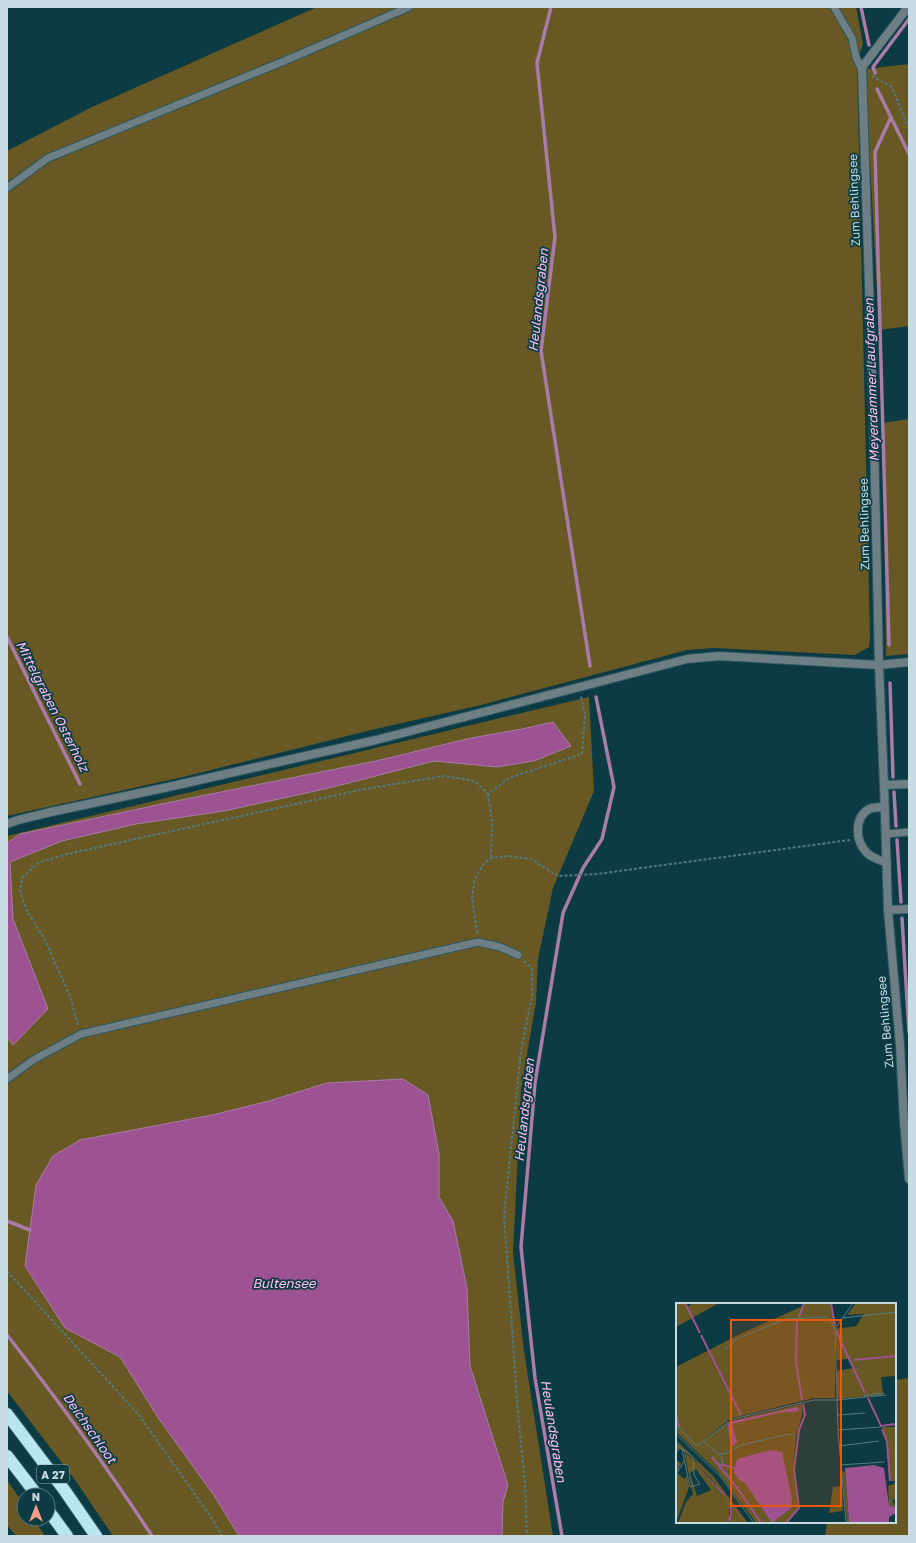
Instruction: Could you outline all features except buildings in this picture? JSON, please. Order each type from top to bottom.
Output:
[{"type":"highway","name":"A 27","points":[[7,1414],[65,1491],[96,1536]]},
{"type":"highway","name":"A 27","points":[[7,1456],[31,1487]]},
{"type":"highway","points":[[56,1522],[66,1536]]},
{"type":"street","points":[[862,70],[863,66],[908,7]]},
{"type":"street","name":"Zum Behlingsee","points":[[862,70],[874,438],[879,665],[888,910],[900,1045],[909,1179]]},
{"type":"street","points":[[7,824],[45,813],[376,740],[687,659],[719,656],[879,665],[909,662]]},
{"type":"street","points":[[884,785],[909,784]]},
{"type":"street","points":[[885,807],[871,808],[861,815],[857,829],[859,839],[868,855],[887,863]]},
{"type":"street","points":[[888,910],[909,909]]},
{"type":"street","points":[[900,1045],[909,1044]]},
{"type":"lane","points":[[7,188],[48,158],[289,60],[409,7]]},
{"type":"lane","points":[[834,7],[852,38],[856,57],[862,70]]},
{"type":"lane","points":[[886,834],[909,832]]},
{"type":"lane","points":[[7,1080],[33,1060],[81,1034],[478,942],[500,947],[518,955]]},
{"type":"path","points":[[862,70],[892,87],[909,129]]},
{"type":"path","points":[[488,794],[509,778],[582,754],[585,715],[579,687]]},
{"type":"path","points":[[81,1034],[70,996],[44,938],[27,911],[20,891],[22,878],[38,863],[67,854],[360,790],[443,776],[471,780],[478,784],[488,794],[492,822],[491,858]]},
{"type":"path","points":[[478,942],[472,897],[475,879],[483,865],[491,858],[508,856],[531,860],[558,876],[597,874],[859,839]]},
{"type":"path","points":[[518,955],[532,969],[532,996],[521,1051],[504,1215],[518,1414],[525,1483],[527,1536]]},
{"type":"path","points":[[7,1271],[139,1415],[222,1536]]},
{"type":"shaded area","points":[[317,7],[856,7],[863,44],[857,62],[869,647],[855,655],[714,648],[687,650],[481,705],[367,731],[183,777],[7,816],[7,151],[92,107]]},
{"type":"shaded area","points":[[909,64],[909,326],[879,330],[865,69]]},
{"type":"shaded area","points":[[909,419],[909,654],[886,656],[883,423]]},
{"type":"shaded area","points":[[589,697],[594,791],[553,888],[538,959],[536,1002],[521,1090],[513,1253],[524,1351],[553,1536],[113,1536],[75,1480],[7,1391],[7,1339],[17,1349],[7,1338],[7,836]]},
{"type":"shaded area","points":[[909,1378],[909,1536],[825,1536],[827,1523],[896,1523],[896,1380]]},
{"type":"shaded area","points":[[7,1480],[16,1493],[16,1527],[39,1527],[45,1536],[16,1536],[7,1525]]},
{"type":"water","points":[[553,722],[571,746],[534,761],[497,767],[434,761],[329,788],[224,811],[136,824],[62,841],[10,862],[13,919],[48,1009],[13,1045],[7,1037],[7,843],[20,834],[376,761],[471,738]]},
{"type":"water","name":"Bultensee","points":[[403,1079],[428,1095],[439,1154],[439,1197],[453,1221],[467,1288],[470,1366],[508,1485],[503,1502],[502,1536],[239,1536],[215,1497],[159,1419],[120,1357],[65,1328],[25,1266],[36,1185],[53,1156],[80,1140],[212,1115],[269,1101],[327,1083]]},
{"type":"waterway","name":"Heulandsgraben","points":[[551,7],[537,63],[555,237],[541,351],[590,666]]},
{"type":"waterway","points":[[861,7],[869,45]]},
{"type":"waterway","points":[[875,73],[873,67],[909,19]]},
{"type":"waterway","name":"Meyerdammer Laufgraben","points":[[877,89],[909,154]]},
{"type":"waterway","name":"Meyerdammer Laufgraben","points":[[889,645],[875,152],[891,117]]},
{"type":"waterway","name":"Mittelgraben Osterholz","points":[[7,637],[80,784]]},
{"type":"waterway","name":"Meyerdammer Laufgraben","points":[[890,683],[893,777]]},
{"type":"waterway","name":"Heulandsgraben","points":[[562,1536],[535,1378],[521,1247],[535,1083],[563,913],[583,868],[602,839],[614,787],[596,697]]},
{"type":"waterway","name":"Meyerdammer Laufgraben","points":[[894,792],[896,826]]},
{"type":"waterway","name":"Meyerdammer Laufgraben","points":[[897,840],[901,902]]},
{"type":"waterway","name":"Meyerdammer Laufgraben","points":[[902,918],[909,1032]]},
{"type":"waterway","points":[[7,1221],[30,1230]]},
{"type":"waterway","name":"Deichschloot","points":[[7,1335],[82,1434],[152,1536]]}]
